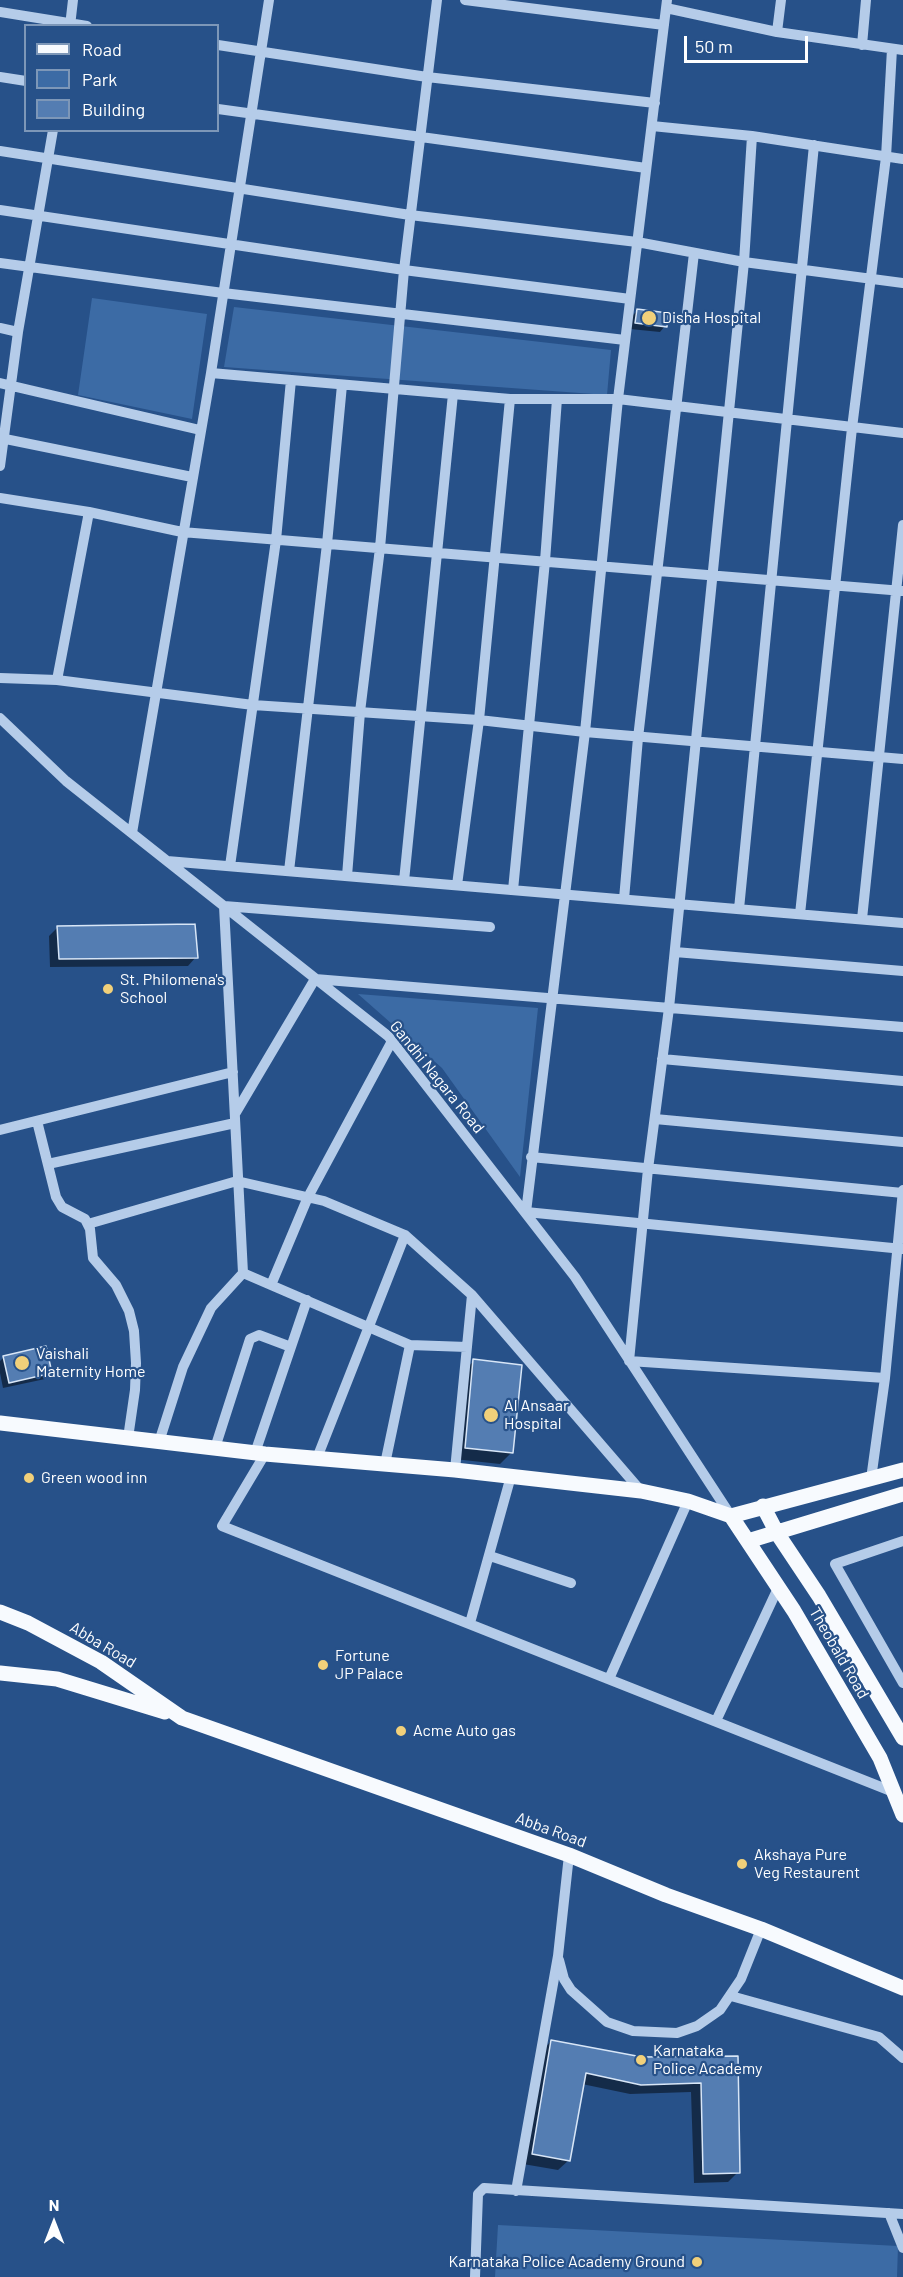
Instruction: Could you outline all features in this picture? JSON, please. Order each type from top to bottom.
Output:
[{"type":"main road","points":[[0,1423],[260,1454],[456,1470],[641,1491],[688,1501],[731,1516],[903,1470]]},
{"type":"main road","points":[[748,1541],[903,1494]]},
{"type":"main road","name":"Theobald Road","points":[[763,1506],[777,1533],[819,1596],[903,1738]]},
{"type":"main road","name":"Theobald Road","points":[[731,1516],[778,1588],[880,1758],[903,1815]]},
{"type":"main road","name":"Abba Road","points":[[0,1612],[28,1623],[101,1662],[182,1718]]},
{"type":"main road","name":"Abba Road","points":[[0,1673],[57,1679],[182,1718],[569,1855],[666,1895],[761,1929],[903,1988]]},
{"type":"street","points":[[0,12],[71,24],[74,0]]},
{"type":"street","points":[[132,833],[211,373],[269,0]]},
{"type":"street","points":[[347,876],[360,712],[380,548],[404,270],[436,0]]},
{"type":"street","points":[[465,0],[664,25]]},
{"type":"street","points":[[777,32],[781,0]]},
{"type":"street","points":[[862,45],[866,0]]},
{"type":"street","points":[[800,914],[852,428],[897,50],[777,32],[667,4],[618,399],[585,732],[526,1212],[899,1250]]},
{"type":"street","points":[[219,45],[427,77],[654,103]]},
{"type":"street","points":[[0,77],[24,81]]},
{"type":"street","points":[[219,109],[646,168]]},
{"type":"street","points":[[651,126],[752,136],[903,159]]},
{"type":"street","points":[[0,466],[5,385],[18,332],[53,132]]},
{"type":"street","points":[[752,136],[744,262],[680,904],[648,1169],[629,1361],[885,1378]]},
{"type":"street","points":[[739,909],[814,145]]},
{"type":"street","points":[[0,151],[410,215],[637,242],[744,262],[903,283]]},
{"type":"street","points":[[0,210],[404,270],[630,299]]},
{"type":"street","points":[[624,899],[639,736],[694,253]]},
{"type":"street","points":[[0,263],[223,293],[625,340]]},
{"type":"street","points":[[0,328],[18,332]]},
{"type":"street","points":[[211,373],[510,399],[618,399],[903,433]]},
{"type":"street","points":[[230,866],[276,540],[291,380]]},
{"type":"street","points":[[5,385],[201,430]]},
{"type":"street","points":[[289,871],[327,544],[342,385]]},
{"type":"street","points":[[404,881],[453,394]]},
{"type":"street","points":[[457,885],[479,720],[510,399]]},
{"type":"street","points":[[513,890],[545,561],[557,399]]},
{"type":"street","points":[[2,438],[192,477]]},
{"type":"street","points":[[0,498],[89,512],[182,532],[899,590]]},
{"type":"street","points":[[57,680],[89,512]]},
{"type":"street","points":[[862,920],[899,590],[903,525]]},
{"type":"street","points":[[0,678],[57,680],[253,705],[479,720],[585,732],[903,759]]},
{"type":"street","name":"Gandhi Nagara Road","points":[[0,718],[66,781],[392,1041],[575,1277],[731,1516]]},
{"type":"street","points":[[166,861],[903,923]]},
{"type":"street","points":[[159,1442],[183,1367],[211,1308],[243,1273],[224,906],[490,927]]},
{"type":"street","points":[[675,952],[903,971]]},
{"type":"street","points":[[48,1164],[235,1119],[315,979],[903,1027]]},
{"type":"street","points":[[271,1285],[308,1197],[392,1041]]},
{"type":"street","points":[[662,1059],[903,1081]]},
{"type":"street","points":[[0,1130],[233,1072]]},
{"type":"street","points":[[654,1119],[903,1142]]},
{"type":"street","points":[[37,1121],[56,1197],[62,1207],[82,1216],[88,1224],[93,1258],[116,1285],[129,1311],[134,1331],[135,1390],[128,1438]]},
{"type":"street","points":[[531,1157],[903,1192],[885,1378],[871,1479]]},
{"type":"street","points":[[88,1224],[237,1181],[308,1197],[405,1235],[472,1295],[641,1491]]},
{"type":"street","points":[[317,1458],[405,1235]]},
{"type":"street","points":[[243,1273],[410,1345],[467,1347]]},
{"type":"street","points":[[456,1470],[472,1295]]},
{"type":"street","points":[[307,1300],[260,1454],[222,1526],[896,1793]]},
{"type":"street","points":[[215,1448],[250,1339],[259,1335],[291,1347]]},
{"type":"street","points":[[385,1464],[410,1345]]},
{"type":"street","points":[[470,1623],[511,1476]]},
{"type":"street","points":[[609,1679],[688,1501]]},
{"type":"street","points":[[903,1541],[835,1564],[903,1683]]},
{"type":"street","points":[[490,1556],[571,1583]]},
{"type":"street","points":[[717,1721],[778,1588]]},
{"type":"street","points":[[516,2191],[558,1956],[569,1855]]},
{"type":"street","points":[[558,1956],[564,1979],[583,2004],[607,2022],[633,2031],[664,2035],[687,2030],[709,2019],[731,1996],[741,1979],[761,1929]]},
{"type":"street","points":[[731,1996],[879,2037],[903,2058]]},
{"type":"street","points":[[475,2277],[478,2194],[484,2188],[903,2214]]},
{"type":"street","points":[[889,2213],[903,2248]]},
{"type":"green space","points":[[92,298],[207,314],[192,419],[78,395]]},
{"type":"green space","points":[[234,307],[611,350],[607,395],[224,367]]},
{"type":"green space","points":[[358,994],[538,1008],[520,1177],[442,1068]]},
{"type":"green space","name":"Karnataka Police Academy Ground","points":[[498,2225],[898,2246],[897,2277],[495,2277]]},
{"type":"building","points":[[637,309],[668,313],[667,327],[635,323]]},
{"type":"building","points":[[195,924],[198,958],[59,959],[57,926]]},
{"type":"building","points":[[46,1346],[52,1373],[9,1383],[3,1356]]},
{"type":"building","points":[[473,1359],[522,1365],[513,1453],[465,1448]]},
{"type":"building","points":[[551,2040],[642,2057],[738,2056],[740,2173],[703,2174],[701,2083],[641,2085],[586,2073],[570,2161],[532,2154]]},
{"type":"place","name":"Disha Hospital","points":[[649,318]]},
{"type":"place","name":"St. Philomena's School","points":[[108,989]]},
{"type":"place","name":"Vaishali Maternity Home","points":[[22,1363]]},
{"type":"place","name":"Al Ansaar Hospital","points":[[491,1415]]},
{"type":"place","name":"Green wood inn","points":[[29,1478]]},
{"type":"place","name":"Fortune JP Palace","points":[[323,1665]]},
{"type":"place","name":"Acme Auto gas","points":[[401,1731]]},
{"type":"place","name":"Akshaya Pure Veg Restaurent","points":[[742,1864]]},
{"type":"place","name":"Karnataka Police Academy","points":[[641,2060]]},
{"type":"place","name":"Karnataka Police Academy Ground","points":[[697,2262]]}]
